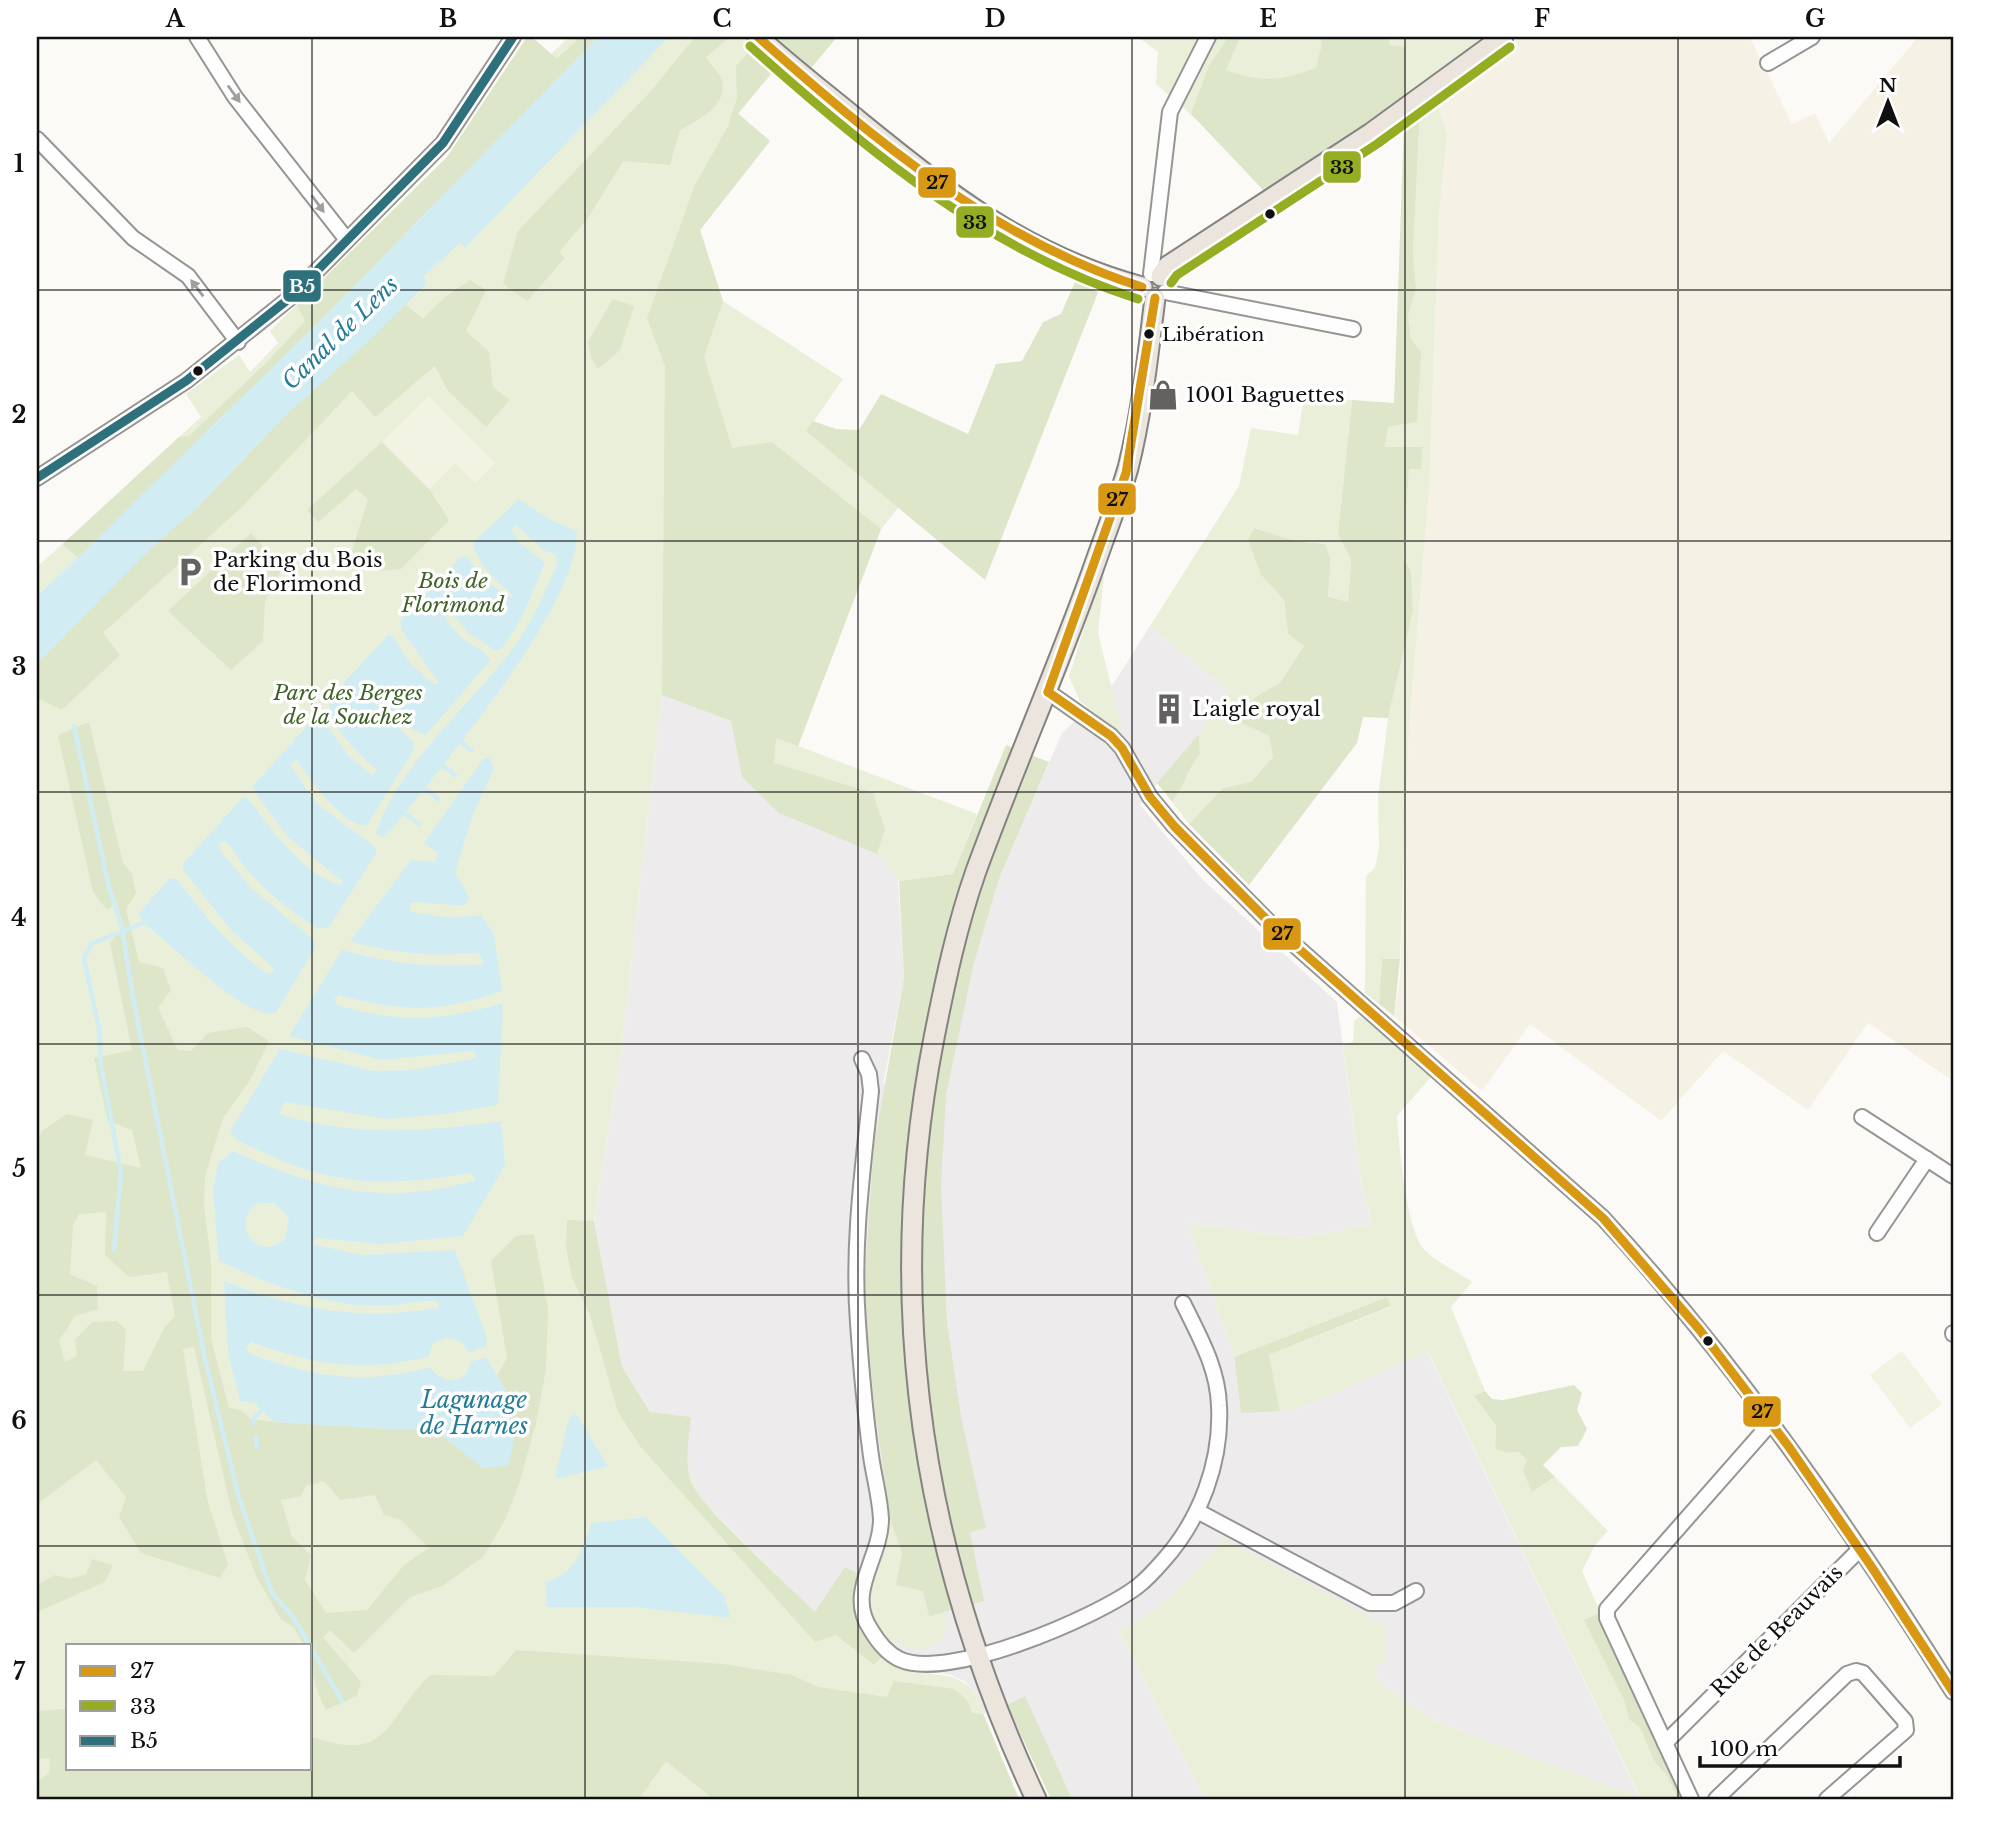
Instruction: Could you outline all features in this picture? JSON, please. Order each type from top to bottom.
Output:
[{"type":"main road","points":[[758,37],[906,159],[993,224],[1037,246],[1155,285]]},
{"type":"main road","points":[[1036,1799],[995,1708],[976,1655],[934,1500],[922,1429],[911,1301],[909,1235],[922,1100],[955,939],[976,873],[1048,692],[1126,473],[1155,285],[1168,266],[1370,134],[1503,37]]},
{"type":"street","points":[[197,37],[235,97],[347,240]]},
{"type":"street","points":[[37,478],[161,399],[238,342],[291,297],[443,143],[513,37]]},
{"type":"street","points":[[1208,37],[1170,112],[1155,285],[1353,329]]},
{"type":"street","points":[[1768,63],[1812,37]]},
{"type":"street","points":[[39,147],[133,238],[188,276],[238,342]]},
{"type":"street","points":[[1048,692],[1111,736],[1122,748],[1150,797],[1174,826],[1272,925],[1603,1218],[1697,1328],[1769,1425],[1859,1550],[1953,1692]]},
{"type":"street","points":[[862,1059],[869,1074],[871,1091],[859,1208],[857,1320],[865,1411],[881,1521],[876,1547],[864,1576],[862,1611],[869,1629],[885,1650],[901,1660],[951,1662],[1017,1646],[1096,1610],[1139,1585],[1184,1535],[1197,1511],[1212,1471],[1219,1406],[1212,1363],[1183,1303]]},
{"type":"street","points":[[1862,1117],[1953,1176]]},
{"type":"street","points":[[1877,1233],[1927,1159]]},
{"type":"street","points":[[1691,1799],[1606,1618],[1607,1609],[1769,1425]]},
{"type":"street","points":[[1197,1511],[1370,1603],[1394,1602],[1416,1591]]},
{"type":"street","name":"Rue de Beauvais","points":[[1665,1743],[1859,1550]]},
{"type":"street","points":[[1716,1799],[1847,1674],[1856,1671],[1863,1673],[1905,1721],[1906,1730],[1827,1799]]},
{"type":"shaded area","points":[[1521,37],[1750,37],[1792,124],[1815,113],[1829,143],[1918,37],[1953,37],[1953,1081],[1868,1023],[1808,1110],[1723,1051],[1661,1121],[1530,1024],[1482,1091],[1394,1016],[1400,978],[1409,727],[1429,491],[1439,212],[1447,134],[1436,99]]},
{"type":"shaded area","points":[[1150,626],[1229,691],[1199,734],[1140,805],[1202,879],[1337,1002],[1361,1180],[1372,1224],[1301,1238],[1188,1223],[1234,1357],[1241,1412],[1295,1410],[1427,1351],[1640,1798],[1438,1723],[1378,1682],[1377,1667],[1223,1538],[1200,1569],[1178,1592],[1150,1615],[1119,1631],[1205,1799],[1051,1799],[1007,1705],[983,1714],[974,1691],[964,1681],[948,1674],[901,1668],[883,1657],[815,1612],[716,1514],[691,1483],[687,1458],[691,1417],[650,1412],[622,1366],[594,1221],[621,1052],[662,695],[892,782],[904,978],[883,1085],[973,967],[999,879],[1062,733],[1114,683]]},
{"type":"green space","name":"Parc des Berges de la Souchez","points":[[527,37],[532,37],[551,54],[569,37],[837,37],[811,68],[791,52],[738,113],[770,141],[700,230],[723,301],[843,379],[807,431],[899,507],[881,529],[798,746],[977,814],[953,874],[899,881],[877,854],[885,829],[873,793],[774,764],[776,738],[662,695],[621,1052],[594,1221],[622,1366],[650,1412],[691,1417],[687,1458],[692,1483],[716,1514],[815,1612],[875,1665],[883,1657],[909,1670],[953,1677],[974,1691],[1019,1799],[37,1799],[37,567],[201,417],[186,394],[239,355],[250,372],[278,343],[270,331],[447,157]]},
{"type":"green space","points":[[527,37],[532,37],[557,59],[580,37],[598,37],[312,329],[78,558],[63,544],[179,437],[189,436],[267,362],[305,321],[297,305],[447,157]]},
{"type":"green space","points":[[695,37],[730,37],[706,57],[722,81],[723,90],[716,105],[710,112],[680,130],[670,165],[623,161],[588,218],[559,252],[565,258],[527,301],[503,284],[518,231],[651,91]]},
{"type":"green space","points":[[776,37],[837,37],[811,68]]},
{"type":"green space","points":[[1138,37],[1475,37],[1481,40],[1372,123],[1203,125],[1156,84],[1158,52]]},
{"type":"green space","points":[[1228,37],[1240,37],[1226,70],[1250,77],[1271,79],[1316,68],[1322,44],[1320,37],[1390,37],[1389,45],[1406,47],[1406,97],[1267,194],[1191,114],[1208,68]]},
{"type":"green space","points":[[752,48],[774,69],[738,114],[770,141],[700,230],[723,301],[704,357],[732,448],[772,442],[881,529],[798,746],[776,738],[774,763],[873,793],[885,829],[877,854],[779,813],[742,777],[731,721],[662,695],[665,366],[647,318],[695,185],[728,126],[737,98],[736,66]]},
{"type":"green space","points":[[1436,99],[1447,134],[1439,212],[1429,491],[1409,727],[1400,959],[1382,959],[1379,1004],[1365,993],[1366,876],[1375,868],[1379,848],[1378,798],[1388,718],[1413,611],[1411,571],[1403,558],[1409,469],[1421,469],[1423,447],[1385,447],[1388,427],[1416,422],[1408,316],[1416,288],[1413,252],[1420,112]]},
{"type":"green space","points":[[1420,112],[1413,252],[1416,288],[1408,316],[1411,339],[1421,352],[1417,422],[1388,427],[1385,447],[1423,447],[1421,469],[1409,469],[1403,558],[1411,571],[1413,611],[1388,718],[1363,717],[1357,743],[1249,885],[1189,824],[1223,788],[1251,782],[1273,757],[1269,736],[1236,720],[1255,697],[1280,683],[1304,646],[1288,634],[1284,600],[1261,575],[1248,539],[1255,528],[1295,541],[1325,544],[1331,559],[1328,597],[1348,602],[1351,560],[1338,534],[1352,400],[1394,403],[1404,123]]},
{"type":"green space","points":[[1078,275],[1101,285],[985,580],[806,431],[813,421],[836,429],[859,430],[881,394],[968,434],[996,364],[1022,361],[1043,322],[1061,314]]},
{"type":"green space","points":[[470,280],[486,290],[466,331],[489,352],[493,387],[510,400],[486,427],[448,391],[435,366],[375,417],[352,391],[244,505],[103,633],[120,655],[62,710],[37,698],[37,664],[153,546],[196,509],[286,415],[405,304],[423,319],[445,297]]},
{"type":"green space","points":[[613,299],[634,306],[620,350],[598,369],[591,357],[588,342]]},
{"type":"green space","points":[[1304,395],[1352,400],[1338,534],[1351,560],[1348,603],[1328,598],[1331,559],[1325,544],[1295,541],[1255,528],[1261,575],[1284,600],[1288,634],[1304,646],[1280,683],[1255,697],[1237,720],[1269,736],[1273,757],[1251,782],[1223,788],[1189,824],[1172,802],[1200,754],[1199,734],[1229,691],[1150,626],[1239,486],[1251,428],[1298,435]]},
{"type":"green space","points":[[429,396],[495,463],[475,483],[455,463],[429,489],[382,442]]},
{"type":"green space","points":[[382,442],[429,489],[449,520],[401,569],[379,571],[352,551],[368,499],[356,489],[318,522],[307,510]]},
{"type":"green space","points":[[251,533],[282,568],[265,602],[263,641],[231,670],[168,611]]},
{"type":"green space","points":[[1100,576],[1104,577],[1098,633],[1122,730],[1119,733],[1080,701],[1069,677]]},
{"type":"green space","points":[[89,722],[123,863],[132,874],[136,893],[126,909],[139,962],[163,968],[171,990],[158,1008],[178,1050],[191,1051],[208,1033],[247,1027],[269,1041],[249,1082],[223,1118],[205,1176],[204,1207],[211,1261],[211,1339],[229,1408],[241,1410],[251,1419],[274,1422],[434,1429],[483,1468],[517,1428],[496,1378],[507,1358],[491,1261],[516,1236],[534,1234],[548,1309],[546,1369],[536,1423],[520,1481],[505,1520],[483,1557],[442,1586],[410,1597],[354,1653],[330,1630],[323,1637],[361,1682],[357,1696],[326,1710],[314,1679],[312,1644],[303,1644],[294,1628],[280,1618],[256,1576],[232,1513],[194,1347],[183,1349],[208,1503],[228,1564],[220,1578],[141,1553],[119,1517],[126,1497],[96,1460],[37,1504],[37,1143],[42,1131],[67,1114],[93,1120],[85,1155],[141,1168],[132,1130],[108,1121],[94,1058],[132,1050],[110,943],[124,926],[116,903],[107,910],[93,892],[58,735]],"holes":[[[106,1212],[105,1255],[129,1277],[167,1272],[175,1316],[164,1328],[143,1371],[123,1371],[126,1330],[117,1321],[92,1322],[75,1340],[77,1356],[65,1362],[59,1341],[75,1316],[98,1309],[97,1286],[70,1274],[73,1225],[79,1214]],[[324,1481],[340,1500],[375,1495],[384,1515],[401,1520],[429,1548],[404,1565],[367,1610],[326,1613],[305,1580],[311,1555],[292,1537],[281,1500],[301,1496],[306,1486]]]},
{"type":"green space","points":[[1199,734],[1200,754],[1172,802],[1157,783]]},
{"type":"green space","points":[[1006,745],[1049,762],[999,879],[973,967],[946,1095],[941,1185],[947,1323],[962,1422],[986,1528],[970,1532],[984,1601],[929,1616],[923,1591],[896,1585],[902,1553],[890,1518],[875,1410],[866,1319],[865,1273],[874,1145],[904,978],[899,881],[953,874]]},
{"type":"green space","points":[[1382,959],[1400,959],[1394,1016],[1379,1004]]},
{"type":"green space","points":[[1359,1017],[1368,1019],[1431,1077],[1397,1116],[1404,1185],[1417,1237],[1423,1248],[1433,1257],[1472,1282],[1451,1307],[1485,1391],[1475,1397],[1496,1426],[1495,1449],[1507,1453],[1518,1452],[1528,1460],[1532,1492],[1555,1477],[1608,1531],[1595,1545],[1582,1571],[1600,1612],[1585,1619],[1624,1700],[1629,1718],[1640,1728],[1655,1763],[1666,1774],[1678,1799],[1205,1799],[1119,1631],[1177,1591],[1223,1538],[1386,1626],[1387,1659],[1377,1667],[1378,1682],[1438,1723],[1640,1797],[1428,1352],[1295,1410],[1280,1411],[1269,1355],[1390,1307],[1387,1297],[1234,1357],[1188,1223],[1301,1238],[1372,1224],[1361,1180],[1343,1044],[1353,1042],[1354,1021]]},
{"type":"green space","points":[[567,1220],[594,1221],[622,1367],[650,1412],[691,1417],[688,1466],[691,1482],[698,1495],[747,1548],[815,1612],[845,1567],[859,1574],[857,1599],[860,1618],[883,1657],[874,1665],[836,1635],[815,1642],[640,1446],[618,1412],[590,1315],[571,1275],[566,1246]]},
{"type":"green space","points":[[1387,1297],[1391,1306],[1269,1355],[1280,1411],[1241,1413],[1234,1357]]},
{"type":"green space","points":[[1902,1351],[1942,1404],[1910,1428],[1870,1375]]},
{"type":"green space","points":[[1574,1385],[1582,1393],[1577,1410],[1587,1429],[1578,1446],[1561,1447],[1543,1465],[1555,1477],[1532,1492],[1523,1471],[1527,1460],[1518,1452],[1507,1453],[1495,1449],[1496,1426],[1474,1396],[1485,1391],[1492,1399],[1503,1400]]},
{"type":"green space","points":[[890,1518],[902,1553],[896,1585],[923,1591],[929,1616],[946,1611],[945,1637],[924,1650],[901,1646],[884,1636],[875,1622],[872,1588]]},
{"type":"green space","points":[[92,1559],[113,1565],[105,1582],[37,1612],[37,1585],[55,1575],[70,1579],[86,1574]]},
{"type":"green space","points":[[1600,1612],[1685,1799],[1678,1799],[1666,1774],[1655,1763],[1640,1728],[1629,1719],[1624,1700],[1584,1620]]},
{"type":"green space","points":[[516,1650],[723,1664],[792,1675],[818,1687],[887,1697],[894,1681],[954,1689],[968,1701],[972,1713],[983,1714],[1019,1799],[713,1799],[666,1761],[639,1799],[37,1799],[37,1782],[49,1773],[50,1758],[37,1759],[37,1711],[66,1709],[66,1770],[312,1770],[312,1737],[336,1744],[356,1745],[371,1741],[393,1722],[430,1675],[494,1676]]},
{"type":"green space","points":[[1025,1696],[1072,1799],[1051,1799],[1007,1705]]},
{"type":"water","name":"Canal de Lens","points":[[598,37],[669,37],[465,248],[460,243],[424,276],[426,284],[368,342],[286,415],[196,509],[153,546],[37,664],[37,597],[312,329]]},
{"type":"water","points":[[519,499],[550,520],[577,531],[571,564],[556,601],[504,685],[393,828],[383,838],[376,833],[387,807],[420,757],[516,644],[558,563],[555,554],[543,550],[516,525],[511,529],[521,544],[545,563],[531,597],[508,639],[501,649],[494,650],[468,632],[444,605],[440,605],[439,609],[456,631],[484,652],[490,661],[426,735],[401,720],[372,680],[365,683],[367,695],[413,742],[413,751],[367,825],[348,819],[337,810],[297,760],[290,765],[317,804],[374,846],[377,852],[329,927],[318,929],[293,911],[258,882],[225,841],[219,843],[220,850],[251,888],[312,938],[316,947],[275,1014],[261,1012],[244,1004],[208,978],[143,923],[139,913],[170,878],[177,879],[228,940],[264,972],[271,974],[275,969],[232,931],[183,870],[183,864],[243,797],[248,798],[300,861],[326,880],[340,885],[342,881],[287,836],[253,786],[315,717],[320,716],[348,755],[373,776],[377,770],[353,747],[333,720],[329,699],[387,636],[393,636],[410,663],[433,684],[439,683],[402,631],[400,621],[461,557],[466,556],[490,584],[511,597],[513,595],[483,565],[473,543]]},
{"type":"water","name":"Lagunage de Harnes","points":[[490,758],[494,768],[474,812],[455,872],[470,898],[463,906],[416,902],[409,904],[411,912],[453,918],[481,915],[494,934],[502,991],[459,1003],[421,1008],[382,1005],[339,995],[334,999],[337,1005],[359,1011],[420,1018],[461,1013],[503,1003],[498,1105],[445,1114],[386,1119],[284,1102],[279,1114],[334,1126],[389,1130],[445,1128],[501,1121],[505,1165],[463,1236],[382,1244],[316,1238],[312,1244],[361,1255],[455,1250],[487,1339],[485,1347],[469,1353],[461,1341],[446,1338],[433,1343],[428,1357],[404,1362],[359,1365],[297,1357],[251,1342],[246,1347],[248,1353],[294,1368],[360,1377],[405,1373],[430,1367],[441,1377],[455,1379],[465,1376],[471,1362],[486,1357],[506,1391],[512,1419],[517,1428],[508,1466],[483,1468],[434,1429],[274,1422],[255,1403],[240,1401],[228,1352],[224,1281],[303,1306],[355,1313],[409,1312],[438,1308],[439,1302],[380,1306],[338,1302],[278,1286],[219,1261],[213,1190],[218,1163],[233,1151],[294,1176],[352,1190],[411,1192],[476,1180],[471,1173],[389,1182],[339,1178],[288,1163],[243,1143],[230,1131],[280,1049],[373,1071],[412,1070],[477,1058],[473,1051],[382,1060],[289,1036],[342,950],[413,964],[484,964],[479,953],[414,953],[350,941],[411,860],[435,862],[438,853],[424,843],[483,759]],"holes":[[[259,1203],[274,1203],[289,1218],[285,1239],[265,1247],[250,1238],[246,1220],[250,1211]]]},
{"type":"water","points":[[575,1412],[608,1466],[555,1479],[568,1421]]},
{"type":"water","points":[[646,1517],[725,1597],[730,1618],[634,1607],[547,1607],[546,1582],[572,1566],[581,1552],[592,1523]]},
{"type":"waterway","points":[[74,726],[109,887],[122,928],[133,998],[205,1359],[239,1498],[272,1593],[296,1621],[308,1644]]},
{"type":"waterway","points":[[460,741],[471,750]]},
{"type":"waterway","points":[[442,765],[455,775]]},
{"type":"waterway","points":[[424,788],[438,799]]},
{"type":"waterway","points":[[404,813],[419,824]]},
{"type":"waterway","points":[[114,1250],[121,1172],[101,1065],[99,1028],[84,959],[91,944],[143,923]]},
{"type":"waterway","points":[[254,1423],[254,1418],[264,1408]]},
{"type":"waterway","points":[[256,1437],[257,1447]]},
{"type":"waterway","points":[[312,1649],[342,1701]]},
{"type":"transit line","name":"B5","points":[[37,478],[186,381],[291,297],[443,143],[513,37]]},
{"type":"transit line","name":"27","points":[[758,37],[891,149],[938,183],[1036,242],[1088,267],[1142,287]]},
{"type":"transit line","name":"33","points":[[750,46],[838,123],[884,159],[980,225],[1030,254],[1083,279],[1138,299]]},
{"type":"transit line","name":"33","points":[[1171,283],[1177,275],[1377,144],[1510,47]]},
{"type":"transit line","name":"27","points":[[1048,692],[1126,473],[1155,298]]},
{"type":"transit line","name":"27","points":[[1048,692],[1111,736],[1122,748],[1150,797],[1174,826],[1272,925],[1603,1218],[1699,1329],[1789,1447],[1953,1692]]},
{"type":"place","name":"Libération","points":[[1149,334]]},
{"type":"place","name":"1001 Baguettes","points":[[1163,395]]},
{"type":"place","name":"Parking du Bois de Florimond","points":[[190,572]]},
{"type":"place","name":"L'aigle royal","points":[[1169,709]]},
{"type":"park label","name":"Bois de Florimond","points":[[453,593]]}]
